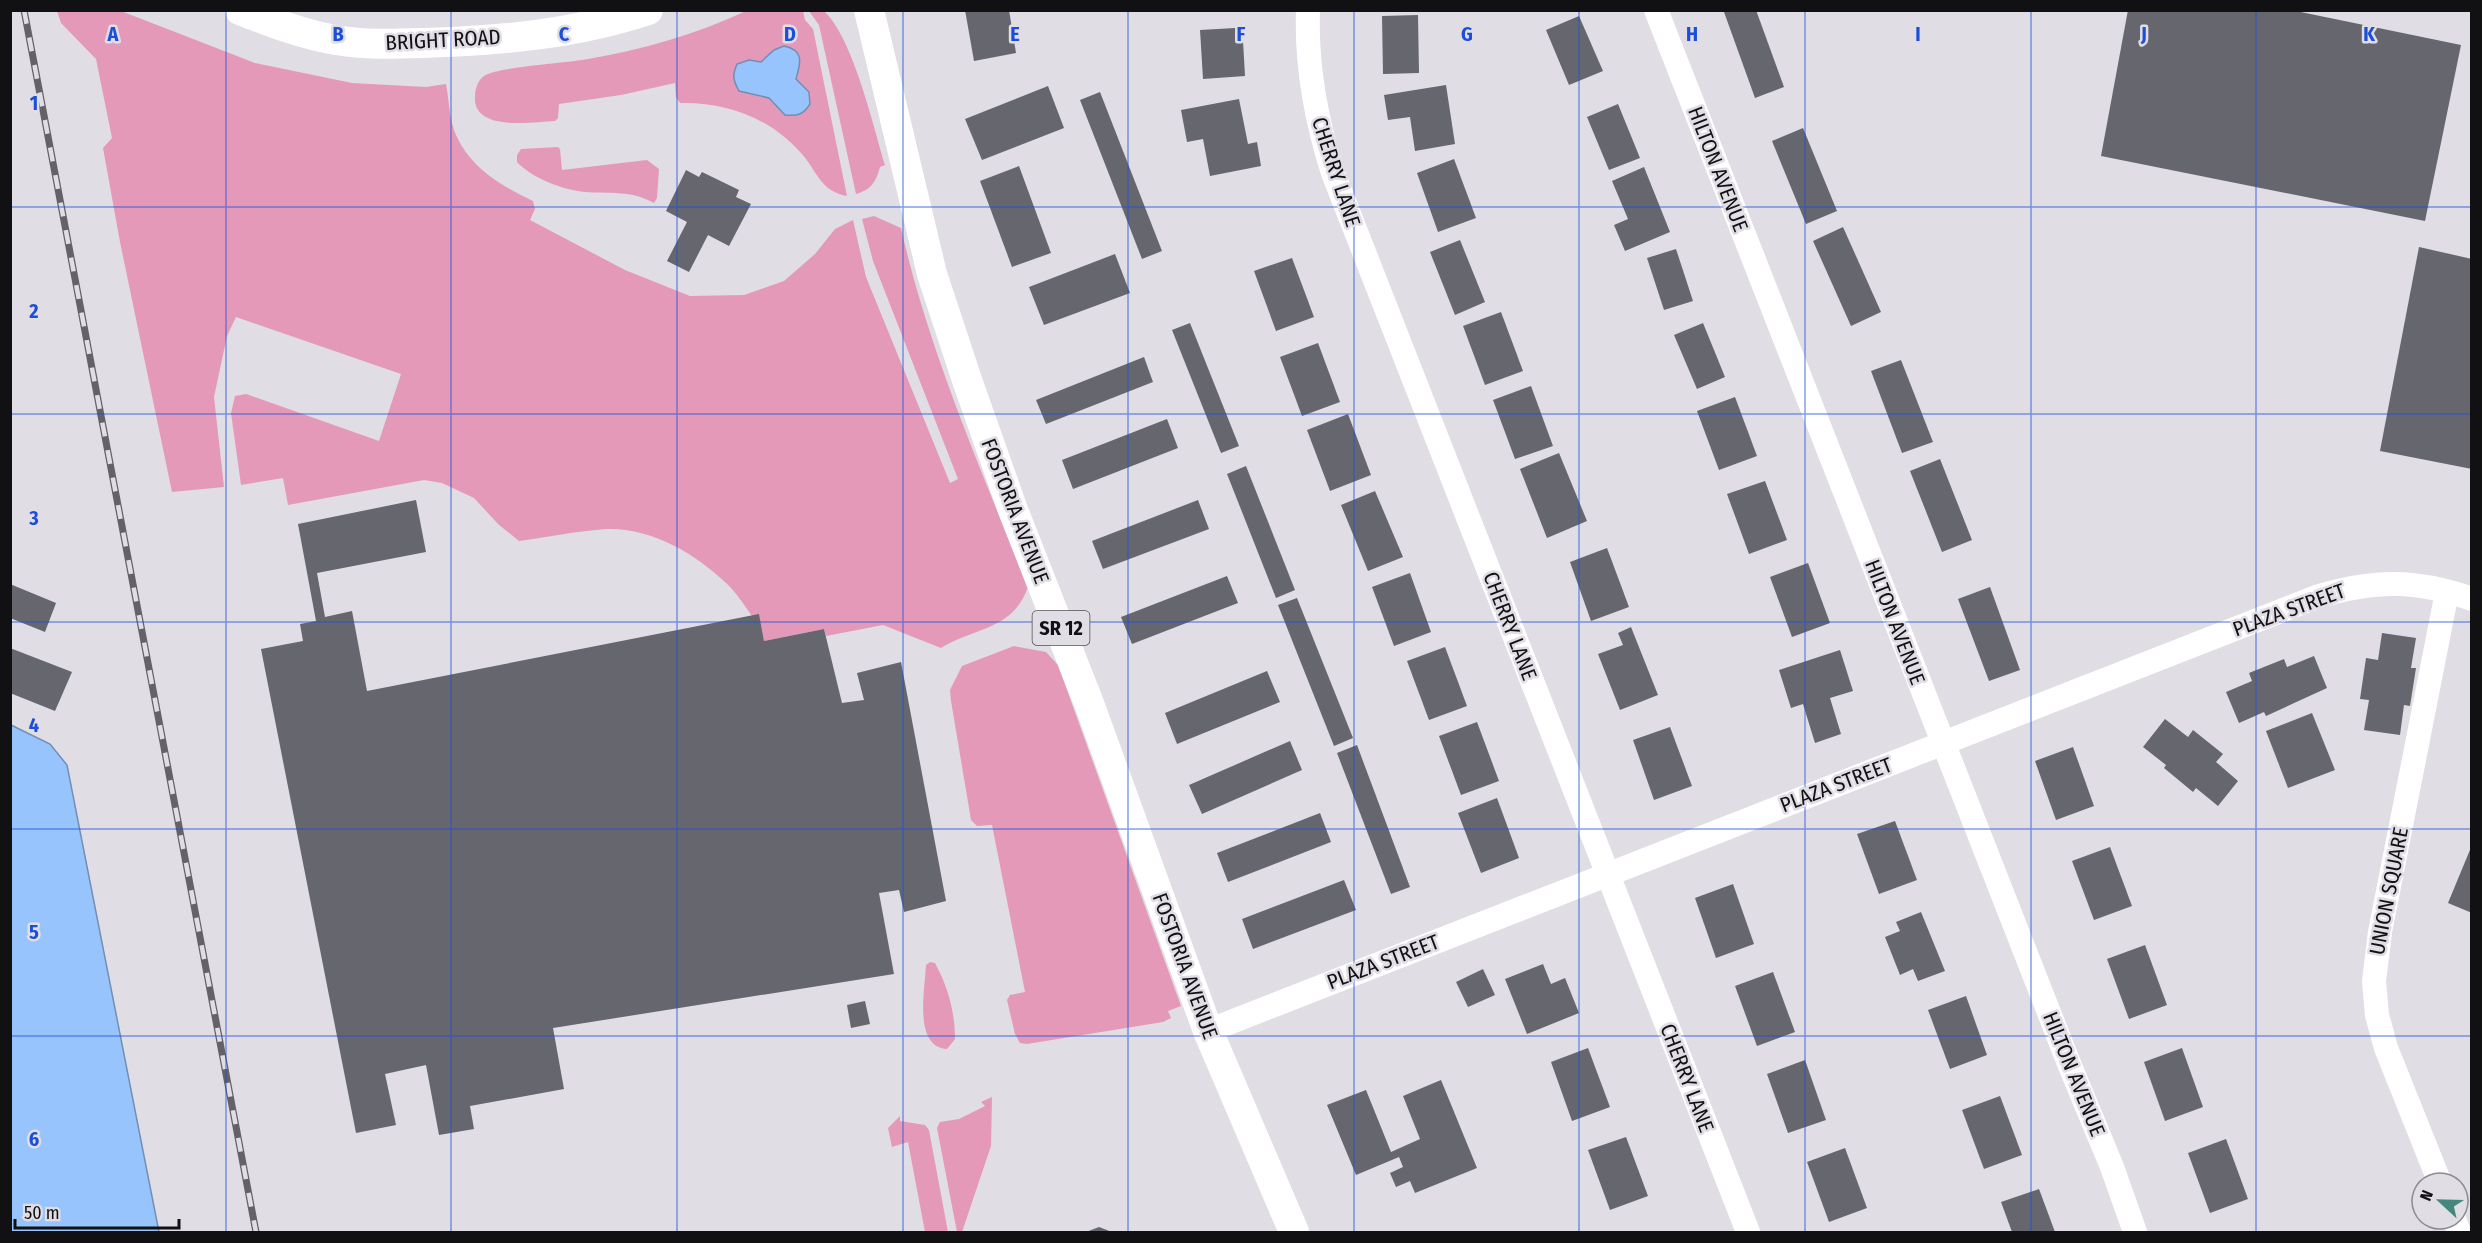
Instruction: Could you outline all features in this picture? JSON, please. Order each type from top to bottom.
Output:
[{"type":"main road","name":"BRIGHT ROAD","points":[[240,10],[334,40],[375,44],[451,42],[549,33],[597,24],[648,10]]},
{"type":"main road","name":"FOSTORIA AVENUE","points":[[869,10],[911,195],[946,322],[991,451],[1090,706],[1208,1030],[1294,1233]]},
{"type":"street","name":"CHERRY LANE","points":[[1308,10],[1310,77],[1323,142],[1333,173],[1748,1233]]},
{"type":"street","name":"HILTON AVENUE","points":[[1656,10],[2112,1167],[2135,1233]]},
{"type":"street","name":"PLAZA STREET","points":[[1208,1030],[2319,596],[2350,587],[2382,583],[2430,586],[2472,599]]},
{"type":"street","name":"UNION SQUARE","points":[[2435,1171],[2386,1048],[2377,1016],[2374,981],[2380,932],[2447,592]]},
{"type":"shaded area","points":[[57,11],[121,11],[255,63],[352,83],[426,87],[446,84],[452,125],[460,143],[476,165],[486,173],[533,201],[535,209],[530,220],[625,270],[690,296],[744,295],[784,281],[815,254],[835,229],[853,220],[866,277],[950,483],[958,479],[873,261],[862,219],[874,216],[901,228],[926,319],[957,410],[1028,587],[1021,601],[1003,620],[941,648],[883,625],[826,636],[824,629],[764,641],[759,615],[752,616],[733,590],[714,572],[671,544],[639,532],[606,529],[519,541],[498,524],[474,498],[442,483],[424,480],[288,505],[283,478],[241,485],[231,413],[235,396],[246,394],[379,441],[401,374],[236,317],[227,336],[214,397],[224,487],[172,492],[120,242],[103,148],[112,138],[96,59],[61,23]]},
{"type":"shaded area","points":[[746,11],[803,11],[805,20],[813,29],[847,196],[825,185],[801,153],[776,130],[746,114],[731,109],[697,103],[680,103],[676,97],[675,83],[621,95],[559,104],[558,118],[555,121],[519,123],[493,120],[483,115],[477,107],[475,96],[477,85],[484,76],[491,73],[628,51],[688,34]]},
{"type":"shaded area","points":[[809,11],[824,11],[844,41],[861,83],[885,165],[880,167],[875,181],[869,188],[856,194],[819,25]]},
{"type":"shaded area","points":[[558,147],[562,170],[647,160],[659,169],[657,198],[654,203],[629,194],[567,189],[539,178],[517,162],[517,155],[521,149]]},
{"type":"shaded area","points":[[1014,646],[1046,652],[1058,665],[1181,1006],[1168,1011],[1171,1018],[1163,1022],[1027,1044],[1020,1043],[1015,1034],[1007,1000],[1010,995],[1025,992],[992,825],[977,826],[971,820],[950,690],[962,666]]},
{"type":"shaded area","points":[[930,962],[935,963],[940,972],[952,1009],[955,1039],[947,1049],[936,1046],[929,1038],[925,1028],[924,988],[926,965]]},
{"type":"shaded area","points":[[992,1097],[991,1146],[962,1232],[957,1232],[937,1128],[940,1122],[959,1119],[985,1106],[981,1102]]},
{"type":"shaded area","points":[[900,1116],[900,1121],[925,1125],[929,1130],[948,1232],[925,1232],[908,1142],[892,1147],[888,1128]]},
{"type":"water","points":[[784,46],[795,50],[798,54],[800,62],[796,79],[809,92],[810,104],[797,115],[785,115],[769,98],[739,91],[734,81],[737,64],[749,60],[761,62],[774,50]]},
{"type":"water","points":[[11,725],[50,744],[67,765],[159,1232],[11,1232]]},
{"type":"building","points":[[965,10],[1009,10],[1016,53],[974,61]]},
{"type":"building","points":[[1756,10],[1784,87],[1755,98],[1724,12]]},
{"type":"building","points":[[2128,10],[2291,10],[2461,45],[2425,221],[2101,156]]},
{"type":"building","points":[[1418,15],[1419,73],[1383,74],[1382,16]]},
{"type":"building","points":[[1579,16],[1603,71],[1569,85],[1546,30]]},
{"type":"building","points":[[1235,28],[1235,42],[1243,41],[1245,76],[1203,79],[1200,30]]},
{"type":"building","points":[[1446,85],[1455,144],[1415,151],[1410,117],[1388,120],[1384,95]]},
{"type":"building","points":[[1048,86],[1064,128],[982,160],[965,119]]},
{"type":"building","points":[[1100,92],[1162,251],[1142,259],[1080,100]]},
{"type":"building","points":[[1239,99],[1248,144],[1257,142],[1261,166],[1210,176],[1203,139],[1187,142],[1181,110]]},
{"type":"building","points":[[1618,104],[1640,158],[1609,170],[1587,117]]},
{"type":"building","points":[[1803,128],[1837,211],[1806,224],[1772,141]]},
{"type":"building","points":[[1454,159],[1476,218],[1438,232],[1417,173]]},
{"type":"building","points":[[1019,166],[1051,253],[1012,267],[980,181]]},
{"type":"building","points":[[1644,167],[1670,232],[1625,251],[1614,225],[1628,219],[1612,181]]},
{"type":"building","points":[[686,170],[699,177],[702,172],[739,190],[736,197],[751,204],[729,246],[708,235],[689,272],[667,261],[687,222],[666,211]]},
{"type":"building","points":[[1843,227],[1881,312],[1851,326],[1813,241]]},
{"type":"building","points":[[1460,240],[1485,302],[1455,315],[1430,252]]},
{"type":"building","points":[[2419,247],[2472,259],[2472,469],[2380,451]]},
{"type":"building","points":[[1676,249],[1693,301],[1664,310],[1647,258]]},
{"type":"building","points":[[1115,254],[1130,293],[1044,325],[1029,287]]},
{"type":"building","points":[[1292,258],[1314,317],[1276,331],[1254,271]]},
{"type":"building","points":[[1501,312],[1523,371],[1485,385],[1463,326]]},
{"type":"building","points":[[1190,323],[1239,446],[1221,453],[1172,330]]},
{"type":"building","points":[[1703,323],[1725,377],[1697,389],[1674,335]]},
{"type":"building","points":[[1318,343],[1340,402],[1302,416],[1280,357]]},
{"type":"building","points":[[1144,357],[1153,382],[1046,424],[1036,400]]},
{"type":"building","points":[[1901,360],[1933,442],[1902,453],[1871,371]]},
{"type":"building","points":[[1531,386],[1553,446],[1515,459],[1493,400]]},
{"type":"building","points":[[1735,397],[1757,456],[1719,470],[1697,411]]},
{"type":"building","points":[[1348,414],[1371,475],[1330,491],[1307,430]]},
{"type":"building","points":[[1167,419],[1178,448],[1073,489],[1062,460]]},
{"type":"building","points":[[1559,453],[1587,521],[1547,538],[1520,469]]},
{"type":"building","points":[[1940,459],[1972,540],[1942,552],[1910,471]]},
{"type":"building","points":[[1246,466],[1295,590],[1276,598],[1227,474]]},
{"type":"building","points":[[1765,481],[1787,540],[1749,554],[1727,494]]},
{"type":"building","points":[[1375,491],[1403,557],[1368,571],[1341,505]]},
{"type":"building","points":[[416,500],[426,552],[317,573],[325,617],[352,611],[367,691],[759,614],[764,641],[824,629],[842,703],[864,700],[857,673],[901,662],[946,901],[904,912],[899,890],[879,893],[894,974],[553,1028],[564,1089],[470,1106],[474,1129],[439,1135],[426,1065],[385,1074],[396,1125],[356,1133],[261,649],[303,641],[300,624],[316,621],[298,524]]},
{"type":"building","points":[[1198,500],[1209,529],[1103,569],[1092,541]]},
{"type":"building","points":[[1607,548],[1629,607],[1591,621],[1570,562]]},
{"type":"building","points":[[1808,563],[1830,623],[1792,637],[1770,577]]},
{"type":"building","points":[[1410,573],[1431,632],[1394,646],[1372,587]]},
{"type":"building","points":[[1227,576],[1238,603],[1132,644],[1121,617]]},
{"type":"building","points":[[10,584],[56,603],[45,632],[10,618]]},
{"type":"building","points":[[1990,587],[2020,670],[1989,681],[1958,599]]},
{"type":"building","points":[[1297,598],[1353,738],[1334,746],[1278,605]]},
{"type":"building","points":[[1631,627],[1658,695],[1620,710],[1598,654],[1623,645],[1618,633]]},
{"type":"building","points":[[2382,633],[2416,638],[2411,668],[2416,668],[2410,706],[2404,705],[2400,735],[2364,730],[2369,700],[2360,699],[2366,658],[2378,660]]},
{"type":"building","points":[[1445,647],[1467,706],[1429,720],[1407,661]]},
{"type":"building","points":[[10,648],[72,672],[55,711],[10,693]]},
{"type":"building","points":[[1840,650],[1853,691],[1830,698],[1841,734],[1815,743],[1803,704],[1791,708],[1779,670]]},
{"type":"building","points":[[2314,656],[2327,688],[2266,716],[2264,712],[2239,723],[2226,692],[2252,681],[2249,673],[2284,659],[2287,667]]},
{"type":"building","points":[[1267,671],[1280,702],[1177,744],[1165,713]]},
{"type":"building","points":[[2312,713],[2335,770],[2288,788],[2266,731]]},
{"type":"building","points":[[2165,719],[2188,737],[2193,730],[2223,754],[2216,762],[2238,781],[2218,806],[2196,788],[2193,792],[2164,768],[2166,765],[2143,747]]},
{"type":"building","points":[[1477,722],[1499,781],[1461,795],[1439,736]]},
{"type":"building","points":[[1670,727],[1692,786],[1654,800],[1633,740]]},
{"type":"building","points":[[1290,741],[1302,770],[1202,814],[1189,785]]},
{"type":"building","points":[[1357,745],[1410,887],[1391,894],[1337,753]]},
{"type":"building","points":[[2073,747],[2094,806],[2056,820],[2035,761]]},
{"type":"building","points":[[1497,798],[1519,858],[1481,873],[1458,813]]},
{"type":"building","points":[[1320,813],[1331,842],[1228,882],[1217,853]]},
{"type":"building","points":[[1895,821],[1917,880],[1879,894],[1857,834]]},
{"type":"building","points":[[2472,845],[2472,913],[2448,903]]},
{"type":"building","points":[[2110,847],[2132,906],[2094,920],[2072,861]]},
{"type":"building","points":[[1344,880],[1356,910],[1253,949],[1242,919]]},
{"type":"building","points":[[1733,884],[1754,944],[1716,958],[1695,898]]},
{"type":"building","points":[[1921,912],[1945,971],[1918,981],[1913,969],[1900,975],[1885,937],[1900,931],[1896,922]]},
{"type":"building","points":[[2145,945],[2167,1005],[2129,1019],[2107,959]]},
{"type":"building","points":[[1543,964],[1551,984],[1565,978],[1579,1013],[1527,1034],[1505,979]]},
{"type":"building","points":[[1483,969],[1495,995],[1468,1007],[1456,982]]},
{"type":"building","points":[[1773,972],[1795,1032],[1757,1046],[1735,986]]},
{"type":"building","points":[[1966,996],[1987,1055],[1950,1069],[1928,1010]]},
{"type":"building","points":[[865,1001],[870,1024],[851,1028],[847,1005]]},
{"type":"building","points":[[1588,1048],[1610,1107],[1572,1121],[1551,1062]]},
{"type":"building","points":[[2182,1048],[2203,1107],[2165,1121],[2144,1062]]},
{"type":"building","points":[[1805,1060],[1826,1120],[1788,1133],[1767,1074]]},
{"type":"building","points":[[1441,1080],[1477,1168],[1415,1193],[1410,1181],[1396,1187],[1390,1173],[1403,1167],[1399,1157],[1356,1175],[1327,1105],[1366,1090],[1391,1152],[1420,1139],[1403,1096]]},
{"type":"building","points":[[2000,1096],[2022,1155],[1984,1169],[1962,1110]]},
{"type":"building","points":[[1626,1137],[1648,1196],[1610,1210],[1588,1150]]},
{"type":"building","points":[[2226,1139],[2248,1199],[2210,1213],[2188,1153]]},
{"type":"building","points":[[1845,1148],[1867,1208],[1829,1222],[1807,1162]]},
{"type":"building","points":[[2039,1189],[2055,1232],[2012,1232],[2001,1202]]},
{"type":"building","points":[[1099,1227],[1112,1232],[1086,1232]]},
{"type":"railway","points":[[24,10],[256,1232]]}]
